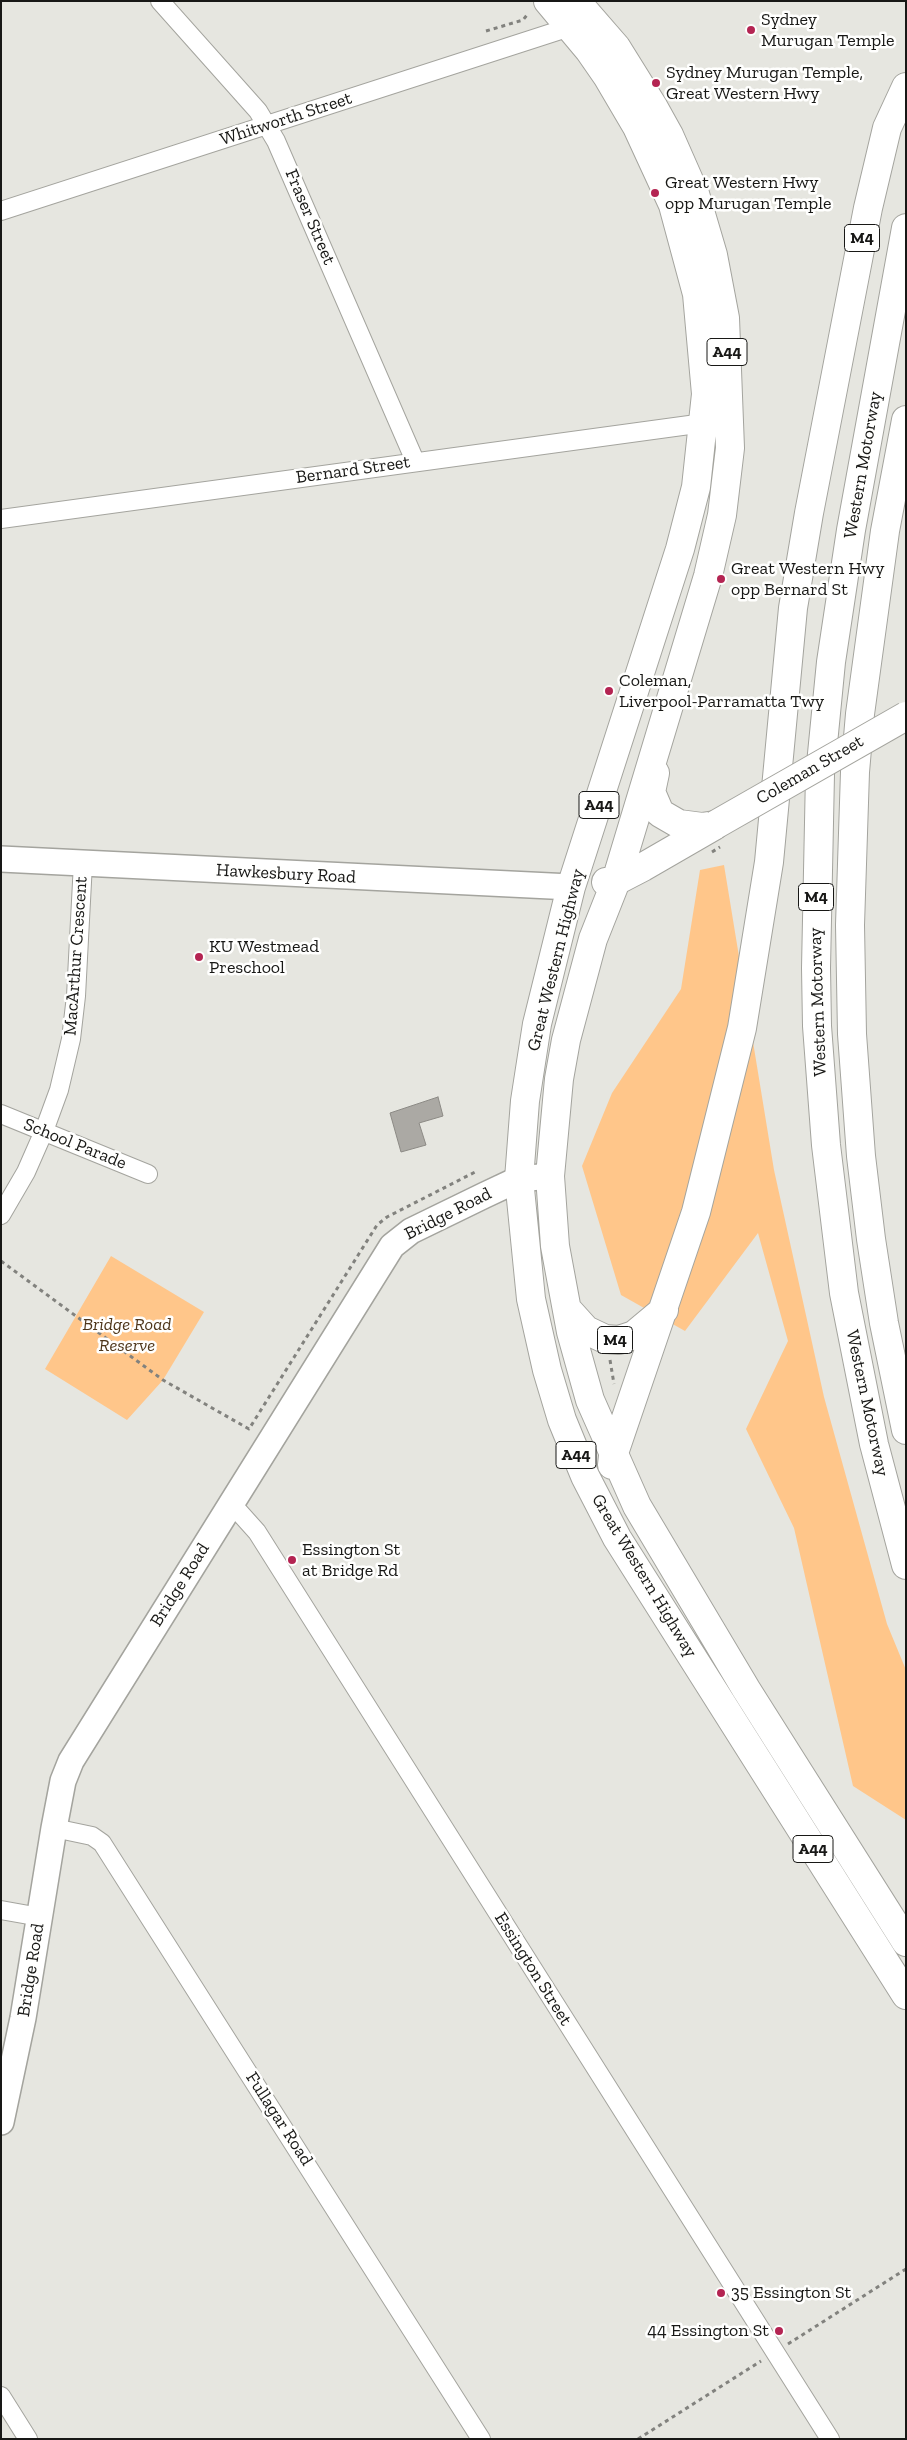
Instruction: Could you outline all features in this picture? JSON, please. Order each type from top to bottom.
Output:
[{"type":"highway","name":"Great Western Highway","points":[[538,8],[573,14],[616,47],[669,135],[694,194],[708,238],[725,318],[730,448],[722,515],[708,576],[616,881],[593,939],[566,1040],[559,1079],[550,1176],[555,1246],[576,1355],[590,1400],[636,1506],[661,1550],[906,1942]]},
{"type":"highway","name":"Great Western Highway","points":[[573,14],[637,127],[673,206],[697,294],[704,355],[706,394],[696,487],[680,549],[571,887],[536,1024],[525,1101],[519,1179],[531,1299],[547,1370],[562,1420],[599,1502],[654,1599],[906,1995]]},
{"type":"highway","name":"M4","points":[[567,1309],[586,1330],[605,1339],[619,1340],[634,1335],[665,1309],[696,1212],[742,1028],[769,862],[793,608],[809,513],[868,208],[887,128],[906,87]]},
{"type":"highway","name":"Western Motorway","points":[[906,228],[851,530],[831,662],[820,774],[816,968],[817,1026],[825,1136],[844,1293],[874,1444],[906,1565]]},
{"type":"highway","name":"Western Motorway","points":[[906,420],[885,531],[860,714],[855,772],[850,925],[852,1034],[863,1175],[884,1323],[906,1430]]},
{"type":"highway","name":"Coleman Street","points":[[665,716],[665,746],[651,792],[656,807],[664,817],[679,824],[702,827],[715,825]]},
{"type":"highway","name":"Coleman Street","points":[[571,887],[616,881],[906,716]]},
{"type":"highway","points":[[654,1599],[648,1577],[617,1506],[612,1485],[613,1456],[665,1309]]},
{"type":"street","name":"Fraser Street","points":[[160,1],[258,110],[276,140],[416,461]]},
{"type":"street","name":"Whitworth Street","points":[[1,211],[267,125],[573,14]]},
{"type":"street","name":"Bernard Street","points":[[1,518],[704,423]]},
{"type":"street","name":"Hawkesbury Road","points":[[1,859],[571,887]]},
{"type":"street","name":"MacArthur Crescent","points":[[1,1215],[26,1172],[44,1131],[59,1090],[71,1039],[76,996],[82,863]]},
{"type":"street","name":"School Parade","points":[[1,1114],[148,1174]]},
{"type":"street","name":"Bridge Road","points":[[1,2122],[23,2018],[63,1781],[71,1761],[392,1246],[411,1231],[519,1179],[550,1176]]},
{"type":"street","name":"Essington Street","points":[[231,1503],[257,1532],[830,2439]]},
{"type":"street","name":"Fullagar Road","points":[[54,1828],[92,1836],[102,1843],[481,2439]]},
{"type":"street","points":[[1,1910],[40,1917]]},
{"type":"street","points":[[1,2396],[28,2439]]},
{"type":"path","points":[[486,31],[523,20],[538,8]]},
{"type":"path","points":[[1,1261],[163,1380],[249,1429]]},
{"type":"path","points":[[609,1357],[615,1391]]},
{"type":"path","points":[[787,2344],[906,2269]]},
{"type":"path","points":[[638,2439],[763,2360]]},
{"type":"green space","points":[[724,865],[774,1170],[824,1397],[887,1624],[906,1670],[906,1820],[853,1786],[794,1528],[746,1429],[788,1341],[758,1233],[685,1331],[621,1295],[582,1166],[612,1093],[681,989],[700,870]]},
{"type":"green space","name":"Bridge Road Reserve","points":[[111,1256],[204,1312],[163,1380],[127,1420],[45,1369]]},
{"type":"building","points":[[438,1097],[443,1116],[419,1123],[426,1145],[401,1152],[390,1113]]},
{"type":"place","name":"Sydney Murugan Temple","points":[[751,30]]},
{"type":"place","name":"Sydney Murugan Temple, Great Western Hwy","points":[[656,83]]},
{"type":"place","name":"Great Western Hwy opp Murugan Temple","points":[[655,193]]},
{"type":"place","name":"Great Western Hwy opp Bernard St","points":[[721,579]]},
{"type":"place","name":"Coleman, Liverpool-Parramatta Twy","points":[[609,691]]},
{"type":"place","name":"KU Westmead Preschool","points":[[199,957]]},
{"type":"place","name":"Essington St at Bridge Rd","points":[[292,1560]]},
{"type":"place","name":"35 Essington St","points":[[721,2293]]},
{"type":"place","name":"44 Essington St","points":[[779,2331]]}]
